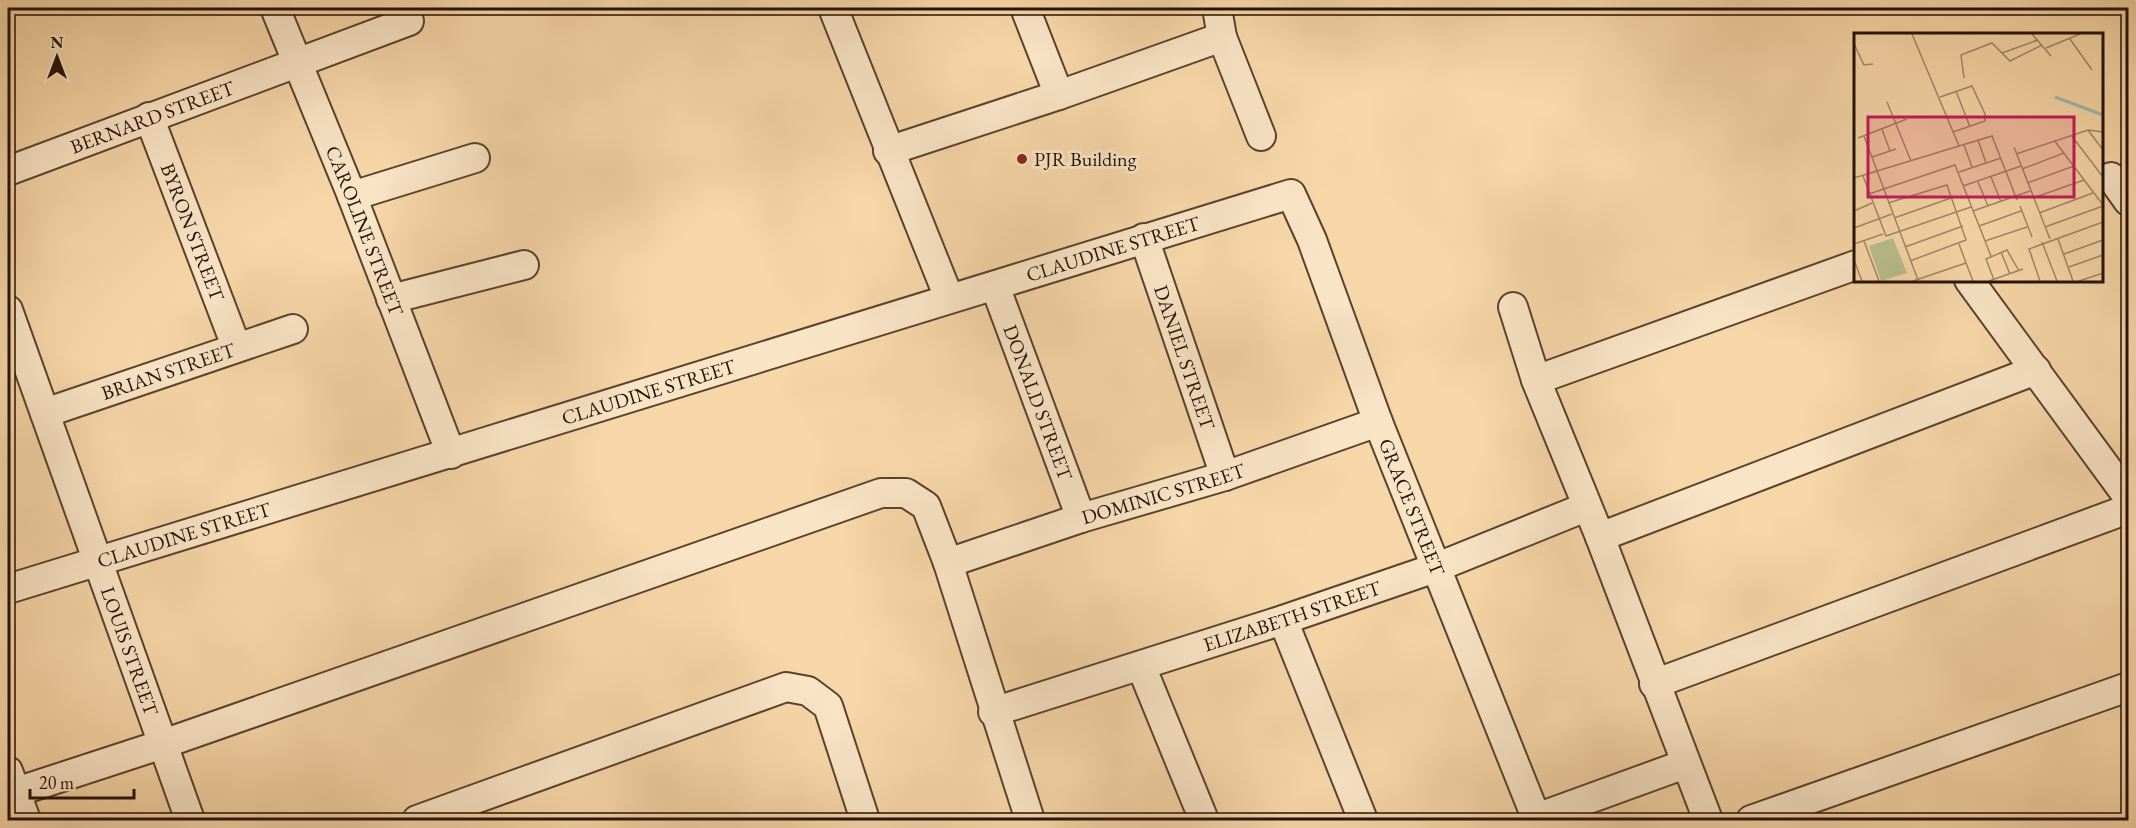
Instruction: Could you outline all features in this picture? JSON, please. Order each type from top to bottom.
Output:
[{"type":"street","name":"CAROLINE STREET","points":[[275,8],[352,196],[451,454]]},
{"type":"street","points":[[833,8],[888,151],[949,298]]},
{"type":"street","points":[[1025,8],[1059,96]]},
{"type":"street","points":[[1217,8],[1222,37],[1261,136]]},
{"type":"street","name":"BERNARD STREET","points":[[8,171],[409,21]]},
{"type":"street","points":[[888,151],[1059,96],[1222,37]]},
{"type":"street","name":"BYRON STREET","points":[[149,117],[236,346]]},
{"type":"street","points":[[352,196],[474,158]]},
{"type":"street","points":[[2114,177],[2128,201]]},
{"type":"street","name":"CLAUDINE STREET","points":[[8,589],[1291,194]]},
{"type":"street","name":"GRACE STREET","points":[[1291,194],[1312,240],[1378,422],[1535,820]]},
{"type":"street","name":"DANIEL STREET","points":[[1144,238],[1225,477]]},
{"type":"street","points":[[391,299],[524,265]]},
{"type":"street","points":[[1536,380],[1854,266]]},
{"type":"street","points":[[1970,282],[2128,498]]},
{"type":"street","name":"DONALD STREET","points":[[995,286],[1081,518]]},
{"type":"street","points":[[1513,307],[1536,380],[1600,537],[1684,764],[1708,820]]},
{"type":"street","name":"LOUIS STREET","points":[[8,310],[18,366],[45,412],[190,820]]},
{"type":"street","name":"BRIAN STREET","points":[[45,412],[293,328]]},
{"type":"street","points":[[1600,537],[2036,370]]},
{"type":"street","name":"DOMINIC STREET","points":[[948,563],[1081,518],[1225,477],[1378,422]]},
{"type":"street","points":[[26,820],[12,781],[163,744],[881,493],[906,493],[926,506],[948,563],[993,712],[1030,820]]},
{"type":"street","name":"ELIZABETH STREET","points":[[993,712],[1283,620],[1435,568],[1586,507]]},
{"type":"street","points":[[1654,684],[2128,508]]},
{"type":"street","points":[[1283,620],[1363,820]]},
{"type":"street","points":[[1141,666],[1204,820]]},
{"type":"street","points":[[417,820],[786,687],[808,691],[828,706],[865,820]]},
{"type":"street","points":[[1751,820],[2128,687]]},
{"type":"street","points":[[1535,820],[1684,764]]},
{"type":"place","name":"PJR Building","points":[[1022,159]]}]
